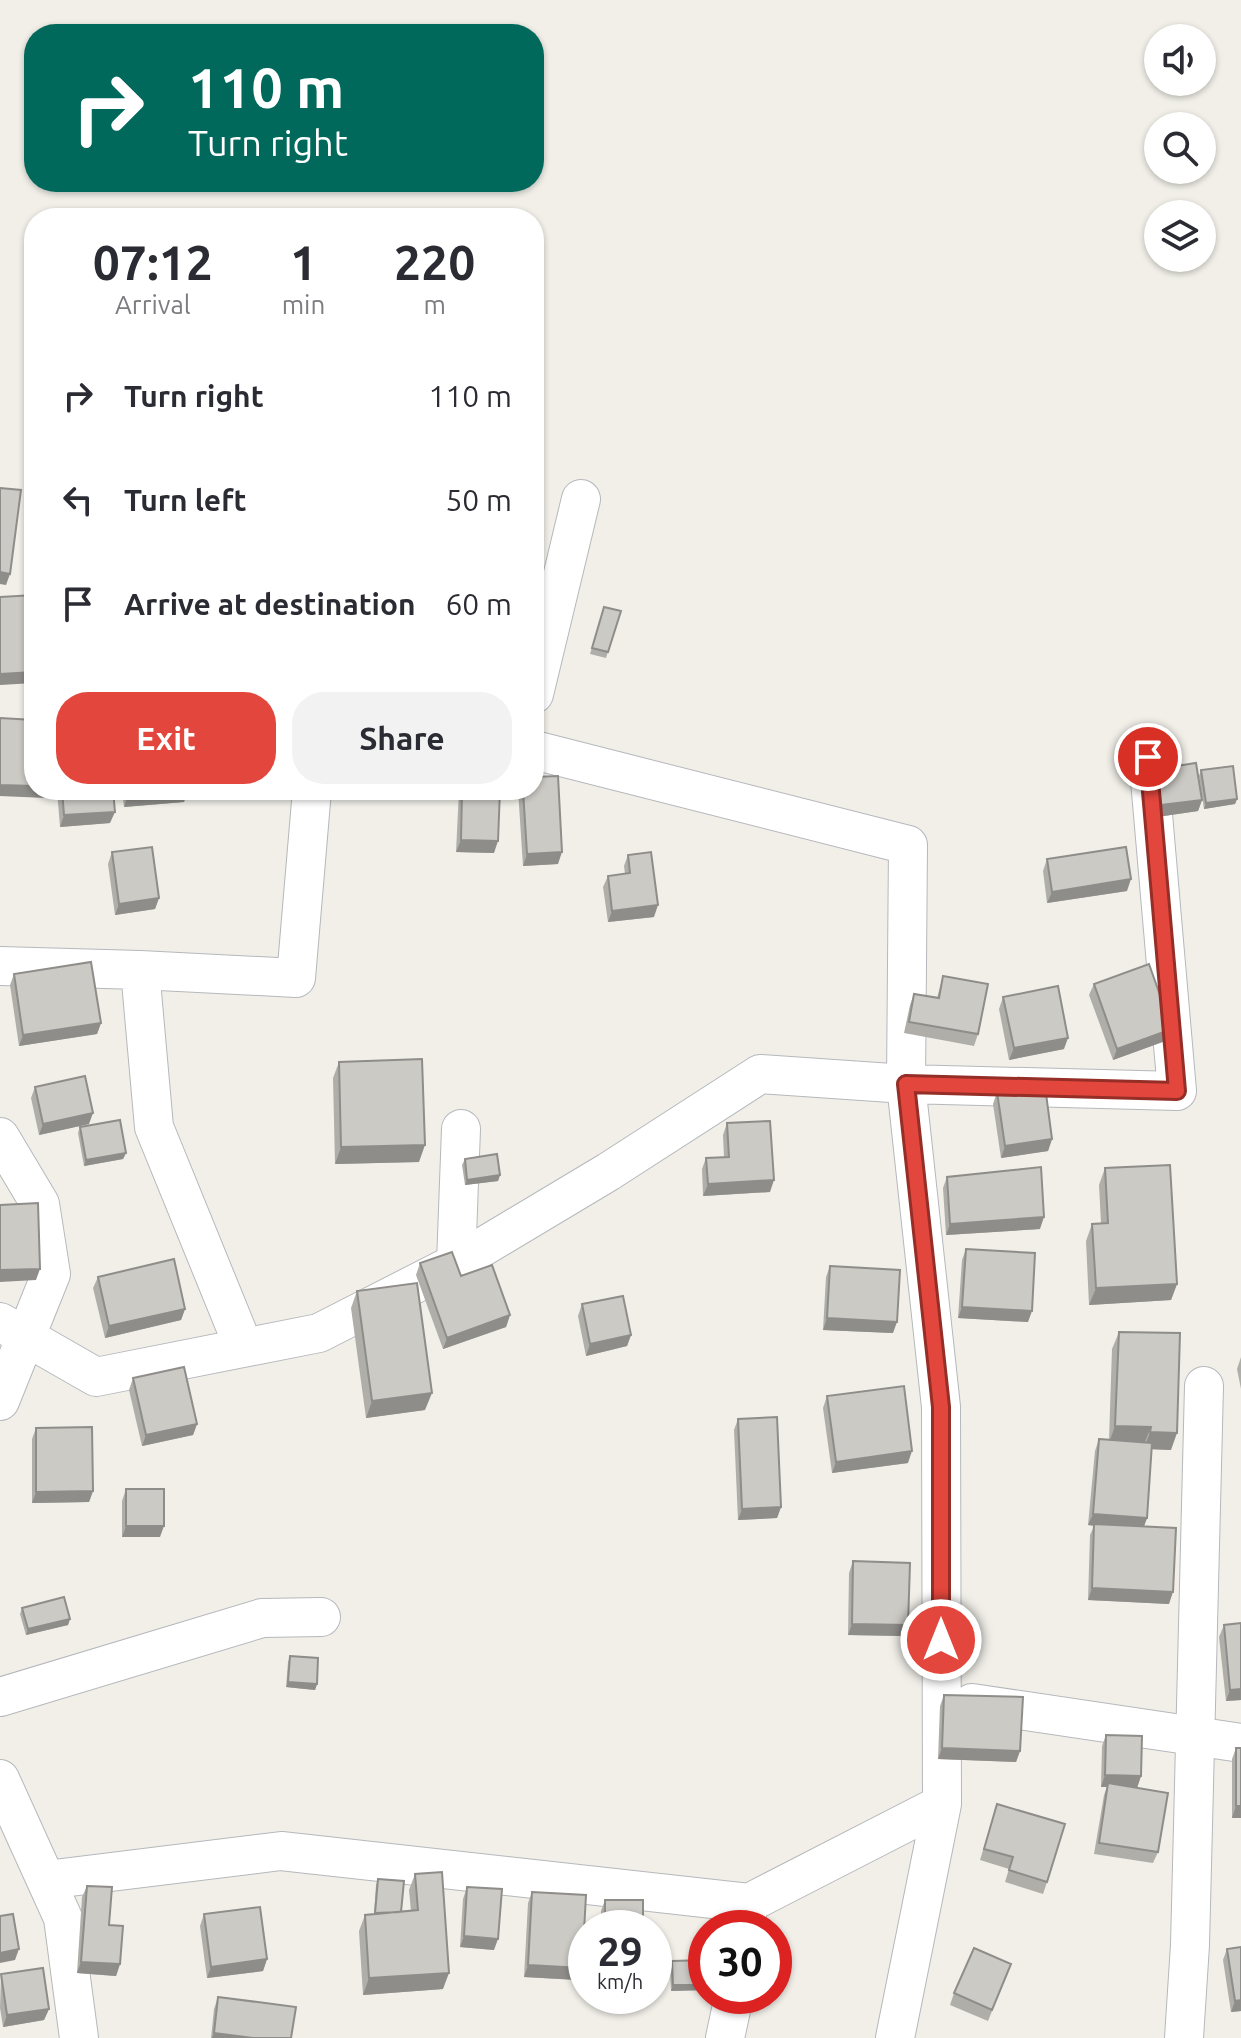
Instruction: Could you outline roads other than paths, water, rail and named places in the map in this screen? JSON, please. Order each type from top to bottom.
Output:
[{"type":"street","points":[[544,653],[581,499]]},
{"type":"street","points":[[544,753],[908,845],[906,1084],[941,1407],[942,1804],[895,2038]]},
{"type":"street","points":[[11,1329],[96,1377],[319,1333],[456,1263],[608,1172],[760,1074],[906,1084],[1177,1091],[1148,757]]},
{"type":"street","points":[[0,966],[296,978],[311,800]]},
{"type":"street","points":[[140,970],[154,1127],[244,1348]]},
{"type":"street","points":[[456,1263],[461,1129]]},
{"type":"street","points":[[0,1137],[40,1204],[51,1274],[11,1329],[0,1401]]},
{"type":"street","points":[[1184,2038],[1190,1945],[1204,1386]]},
{"type":"street","points":[[0,1697],[262,1618],[321,1617]]},
{"type":"street","points":[[942,1699],[1241,1743]]},
{"type":"street","points":[[0,1779],[63,1918],[79,2038]]},
{"type":"street","points":[[756,1910],[942,1804]]},
{"type":"street","points":[[46,1880],[281,1851],[711,1910]]},
{"type":"street","points":[[725,2038],[730,2014]]}]
